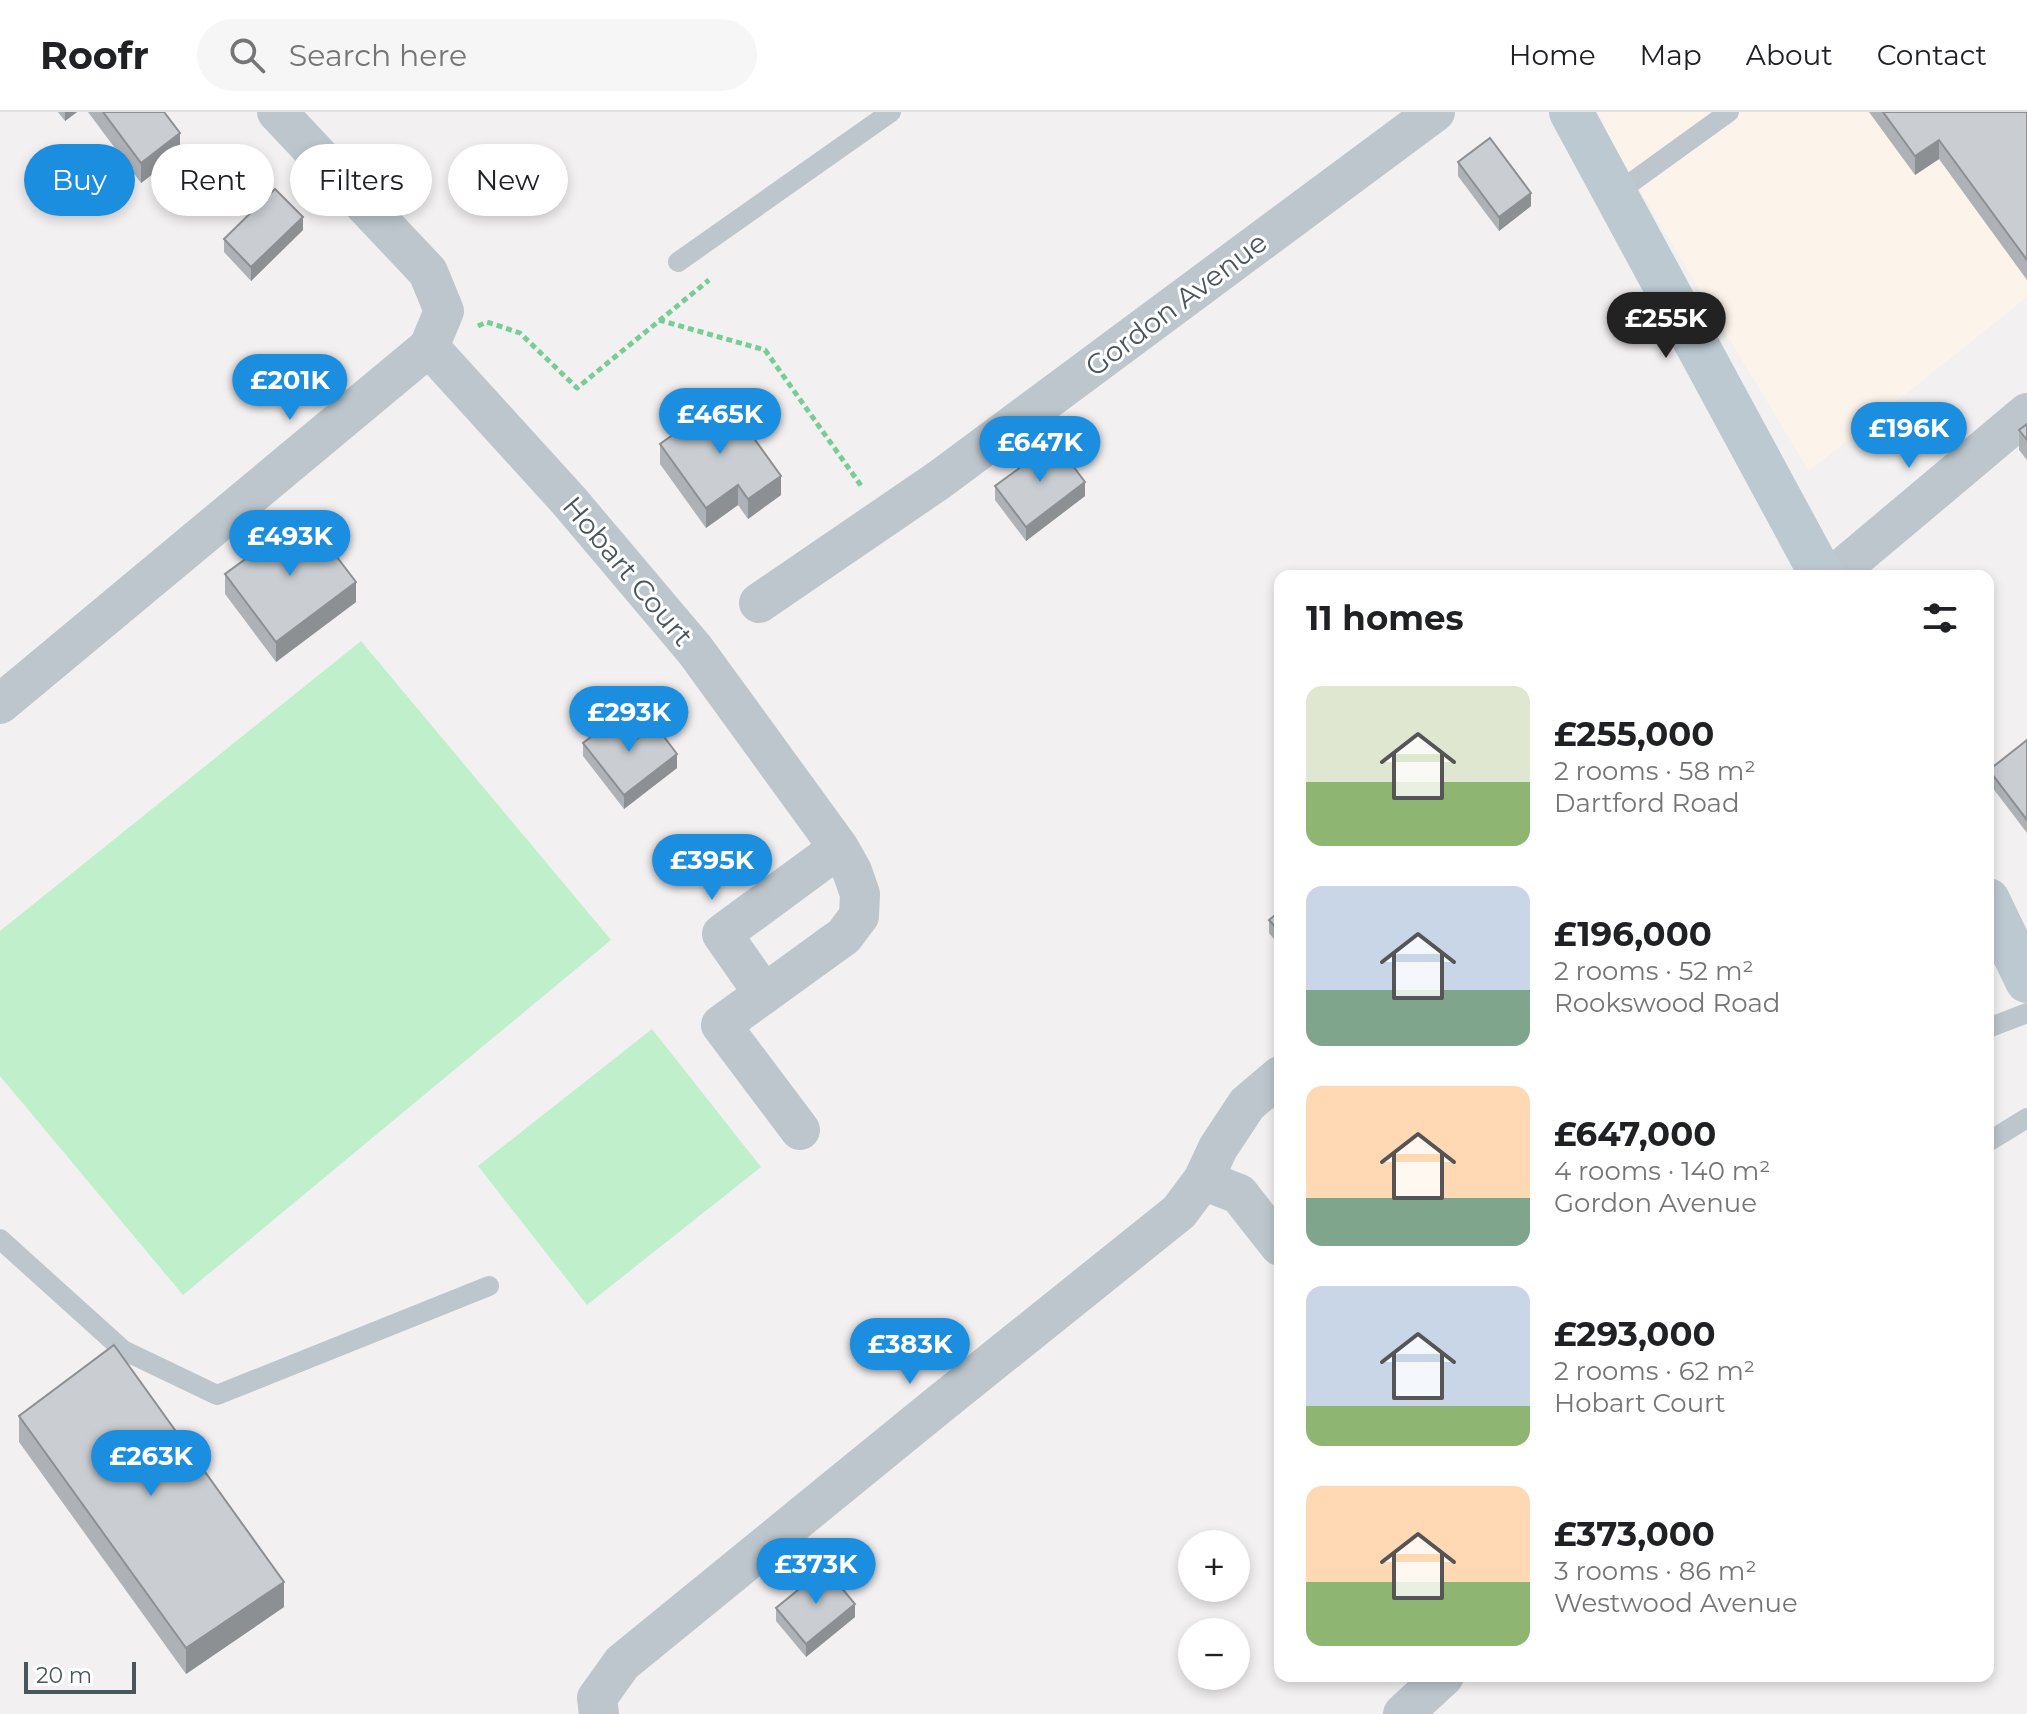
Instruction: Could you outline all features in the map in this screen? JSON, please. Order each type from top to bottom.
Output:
[{"type":"main road","points":[[1571,112],[1819,570]]},
{"type":"main road","points":[[1994,912],[2027,981]]},
{"type":"street","points":[[5,696],[429,347],[444,311],[428,272],[277,112]]},
{"type":"street","name":"Gordon Avenue","points":[[759,603],[939,480],[1435,112]]},
{"type":"street","name":"Hobart Court","points":[[429,347],[570,502],[695,650],[839,848],[852,871],[860,894],[859,916],[844,936],[721,1025],[800,1130]]},
{"type":"street","points":[[1840,570],[2027,413]]},
{"type":"street","points":[[764,994],[722,934],[839,848]]},
{"type":"street","points":[[599,1714],[597,1698],[622,1663],[1179,1212],[1203,1180],[1218,1148],[1247,1104],[1274,1081]]},
{"type":"street","points":[[1203,1180],[1239,1194],[1274,1238]]},
{"type":"street","points":[[1403,1714],[1438,1682]]},
{"type":"lane","points":[[678,262],[891,112]]},
{"type":"lane","points":[[1614,195],[1729,112]]},
{"type":"lane","points":[[1994,1026],[2027,1013]]},
{"type":"lane","points":[[1994,1138],[2027,1118]]},
{"type":"lane","points":[[0,1239],[123,1350],[217,1395],[489,1286]]},
{"type":"path","points":[[659,320],[765,350],[884,517]]},
{"type":"shaded area","points":[[1598,112],[2027,112],[2027,297],[1809,471],[1612,144]]},
{"type":"green space","points":[[361,641],[611,940],[183,1295],[0,1076],[0,931]]},
{"type":"green space","points":[[652,1029],[761,1167],[587,1305],[478,1166]]},
{"type":"building","points":[[103,112],[164,112],[180,133],[166,144],[151,144],[151,155],[141,163],[135,155],[135,144],[127,144]]},
{"type":"building","points":[[1883,112],[2027,112],[2027,260],[1939,140],[1915,156]]},
{"type":"building","points":[[1490,138],[1531,193],[1499,217],[1458,162]]},
{"type":"building","points":[[274,190],[290,204],[290,216],[303,217],[251,267],[224,239],[247,216],[274,216]]},
{"type":"building","points":[[725,398],[781,476],[748,499],[738,485],[706,508],[660,444]]},
{"type":"building","points":[[2027,424],[2027,440],[2019,430]]},
{"type":"building","points":[[1055,442],[1085,482],[1026,527],[995,486]]},
{"type":"building","points":[[305,515],[356,582],[276,642],[225,574]]},
{"type":"building","points":[[615,719],[633,742],[655,725],[677,754],[624,795],[583,743]]},
{"type":"building","points":[[2027,740],[2027,820],[1994,777],[1994,766]]},
{"type":"building","points":[[114,1345],[284,1582],[186,1648],[19,1416]]},
{"type":"building","points":[[825,1568],[855,1604],[806,1644],[776,1608]]}]
